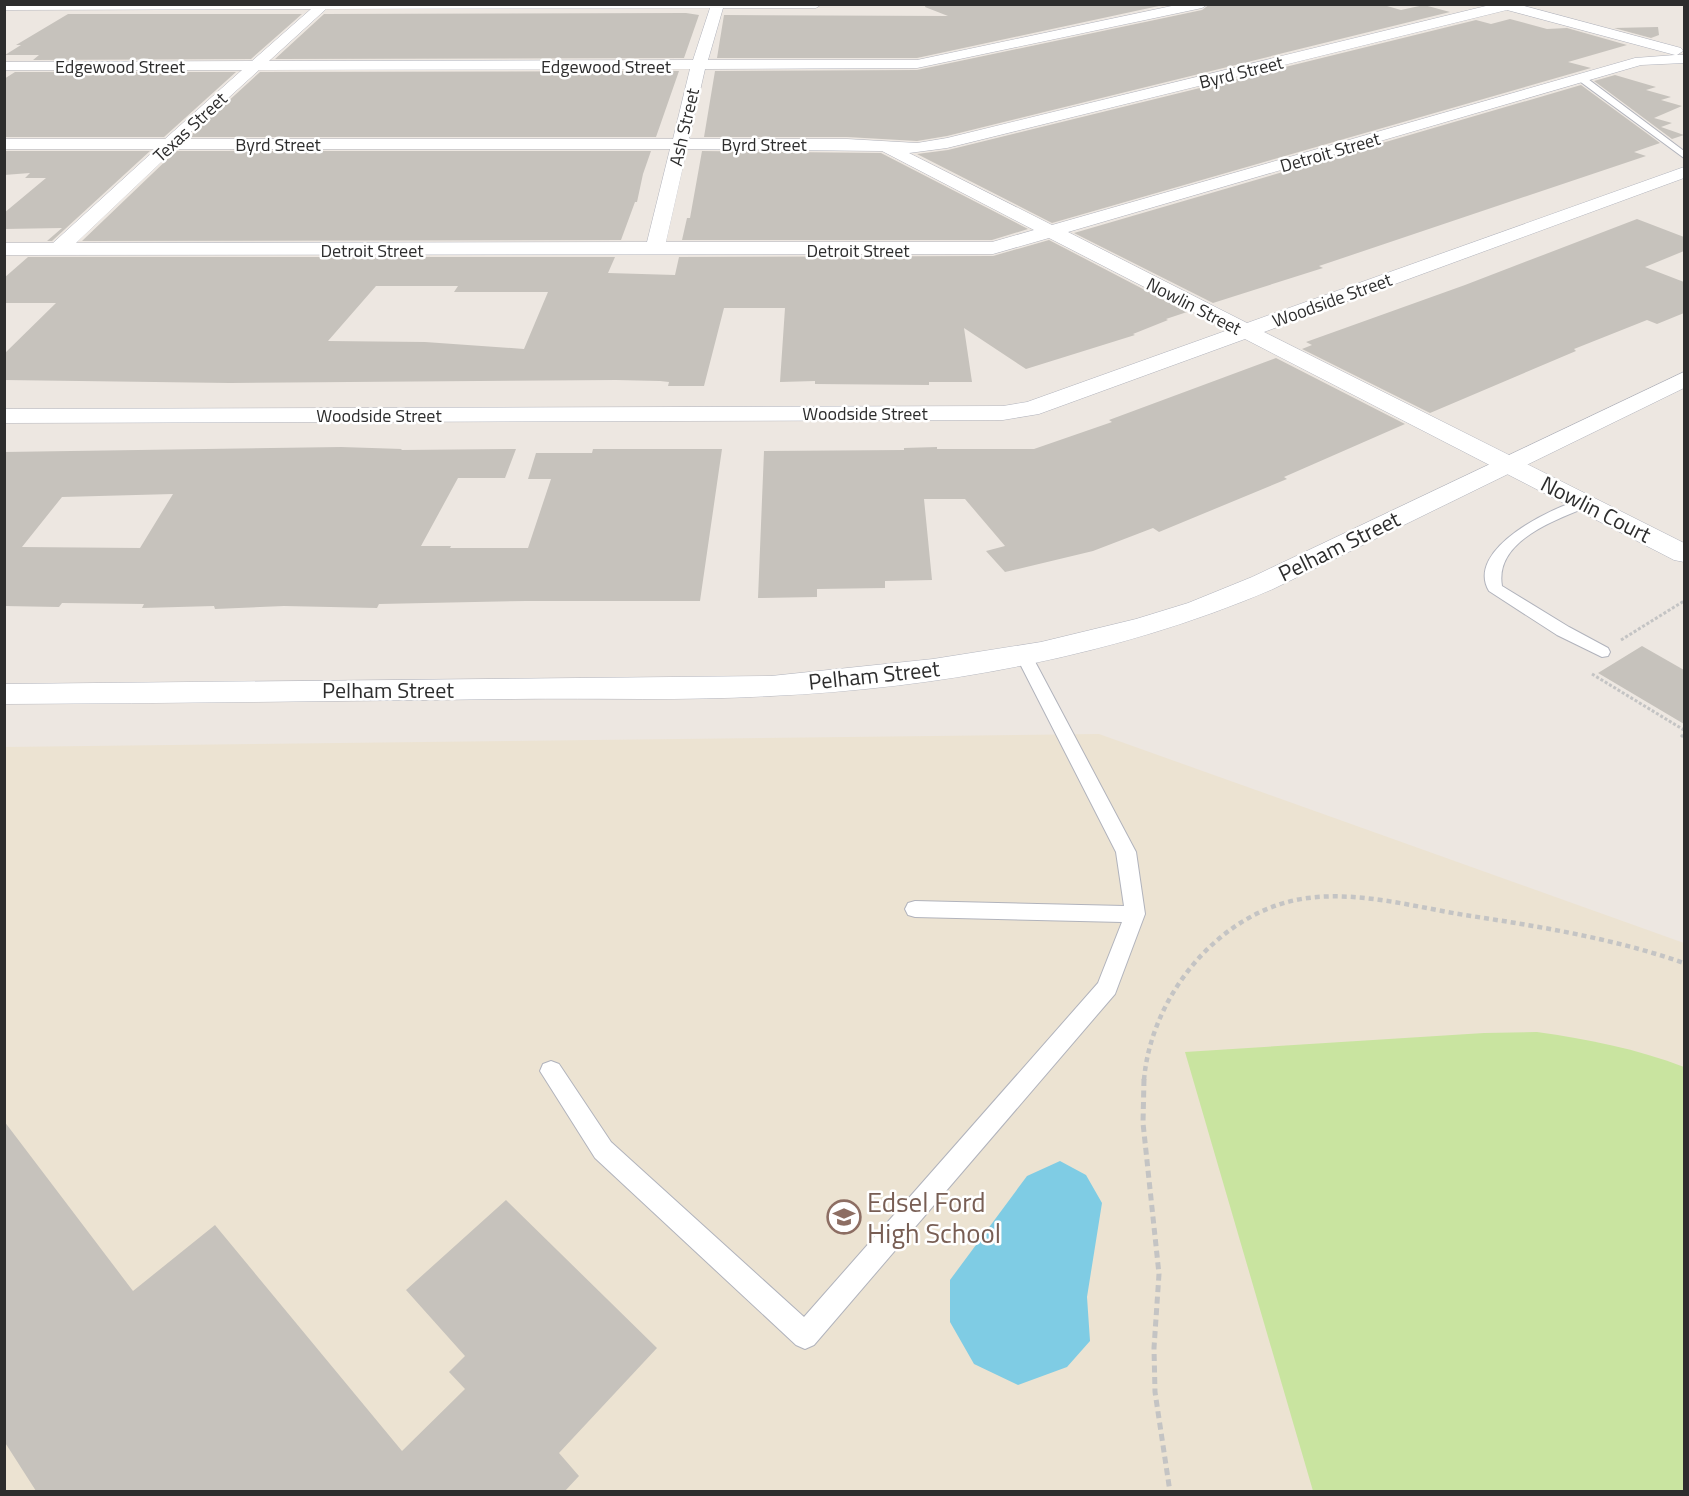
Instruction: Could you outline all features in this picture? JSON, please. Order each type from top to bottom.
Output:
[{"type":"street","points":[[4,6],[816,4]]},
{"type":"street","name":"Edgewood Street","points":[[4,66],[917,64],[1202,4]]},
{"type":"street","name":"Texas Street","points":[[57,250],[323,5]]},
{"type":"street","name":"Ash Street","points":[[654,250],[699,66],[717,5]]},
{"type":"street","points":[[1503,5],[1684,53]]},
{"type":"street","name":"Byrd Street","points":[[4,144],[680,145],[916,148],[1503,5]]},
{"type":"street","points":[[1583,10],[1684,76]]},
{"type":"street","name":"Detroit Street","points":[[4,249],[993,248],[1641,61],[1684,59]]},
{"type":"street","name":"Nowlin Street","points":[[882,146],[1508,464]]},
{"type":"street","name":"Woodside Street","points":[[4,416],[1002,413],[1031,409],[1684,172]]},
{"type":"street","name":"Pelham Street","points":[[4,694],[771,686],[880,677],[1023,654],[1133,629],[1196,609],[1269,581],[1684,379]]},
{"type":"street","name":"Nowlin Court","points":[[1508,464],[1684,554]]},
{"type":"lane","points":[[1581,78],[1684,155]]},
{"type":"lane","points":[[1584,503],[1522,533],[1504,548],[1493,572],[1495,588],[1563,631],[1602,652]]},
{"type":"lane","points":[[551,1071],[603,1150],[805,1336],[1107,988],[1135,914],[1126,852],[1023,654]]},
{"type":"lane","points":[[915,909],[1135,914]]},
{"type":"path","points":[[1683,734],[1579,666],[1684,601]]},
{"type":"path","points":[[1170,1491],[1161,1446],[1154,1359],[1160,1291],[1155,1216],[1141,1111],[1146,1059],[1160,1016],[1179,983],[1213,940],[1280,904],[1309,898],[1352,898],[1513,922],[1589,937],[1684,963]]},
{"type":"shaded area","name":"Edsel Ford High School","points":[[1099,734],[1684,943],[1684,1491],[5,1491],[4,747]]},
{"type":"green space","points":[[1537,1032],[1612,1045],[1684,1067],[1684,1491],[1313,1491],[1185,1052],[1484,1033]]},
{"type":"water","points":[[1060,1161],[1086,1175],[1102,1203],[1087,1297],[1090,1341],[1067,1367],[1018,1385],[974,1364],[950,1322],[950,1280],[1027,1176]]},
{"type":"building","points":[[926,4],[1168,4],[917,58],[717,58],[724,15],[948,16],[925,7]]},
{"type":"building","points":[[1210,4],[1380,4],[1401,10],[1424,5],[1450,12],[947,136],[917,141],[847,137],[704,137],[715,71],[917,70],[1202,10]]},
{"type":"building","points":[[686,13],[699,15],[684,58],[275,59],[324,14]]},
{"type":"building","points":[[68,14],[302,14],[251,59],[33,60],[39,55],[5,55],[21,45],[16,45]]},
{"type":"building","points":[[1510,19],[1547,29],[1567,28],[1627,45],[1568,62],[1591,68],[1052,223],[917,154],[948,150],[1476,20],[1491,24]]},
{"type":"building","points":[[1658,27],[1659,35],[1651,38],[1614,28]]},
{"type":"building","points":[[679,71],[656,137],[189,137],[260,72]]},
{"type":"building","points":[[15,72],[236,72],[164,137],[4,137],[4,79]]},
{"type":"building","points":[[1615,75],[1656,87],[1646,90],[1671,97],[1661,100],[1682,106],[1654,118],[1672,123],[1661,127],[1684,135],[1672,139],[1594,81]]},
{"type":"building","points":[[1581,85],[1660,143],[1634,152],[1646,156],[1319,266],[1323,268],[1213,303],[1074,233]]},
{"type":"building","points":[[4,151],[150,151],[52,241],[47,241],[62,228],[4,229],[4,213],[46,178],[25,178],[30,173],[4,175]]},
{"type":"building","points":[[176,151],[651,151],[637,202],[635,202],[621,240],[82,241]]},
{"type":"building","points":[[702,151],[881,153],[1028,229],[992,240],[682,240],[687,218],[690,218]]},
{"type":"building","points":[[1637,219],[1684,237],[1684,251],[1645,267],[1684,282],[1684,313],[1657,324],[1647,320],[1574,349],[1576,351],[1430,413],[1302,349],[1312,345],[1306,342],[1465,285]]},
{"type":"building","points":[[1049,240],[1187,312],[1133,334],[1135,335],[1026,369],[964,328],[972,382],[929,382],[929,385],[780,382],[785,308],[724,308],[704,386],[668,386],[669,382],[616,380],[230,383],[4,380],[4,354],[56,303],[4,303],[4,278],[28,257],[615,257],[608,273],[675,275],[679,257],[993,256]],"holes":[[[376,286],[458,286],[454,292],[548,292],[524,349],[425,342],[328,341]]]},
{"type":"building","points":[[1276,358],[1405,424],[1284,477],[1287,479],[1159,532],[1153,528],[1093,551],[1005,572],[986,551],[1005,546],[965,499],[924,499],[932,580],[885,581],[885,588],[817,589],[817,597],[758,598],[764,451],[904,450],[904,448],[937,447],[937,449],[1034,449],[1112,422],[1109,420]]},
{"type":"building","points":[[341,447],[401,450],[516,449],[505,478],[458,478],[421,546],[528,548],[551,479],[528,479],[536,453],[592,453],[593,449],[722,449],[700,601],[526,601],[379,604],[377,608],[284,606],[215,609],[214,606],[142,608],[144,604],[62,603],[59,607],[4,606],[4,452]],"holes":[[[173,494],[140,548],[22,547],[62,497]]]},
{"type":"building","points":[[1642,646],[1684,670],[1684,724],[1598,673]]},
{"type":"building","points":[[4,1121],[133,1291],[215,1225],[402,1451],[465,1389],[449,1372],[465,1356],[406,1290],[506,1200],[657,1348],[559,1453],[579,1476],[565,1491],[36,1491],[4,1441]]},
{"type":"place","name":"Edsel Ford High School","points":[[844,1217]]}]
